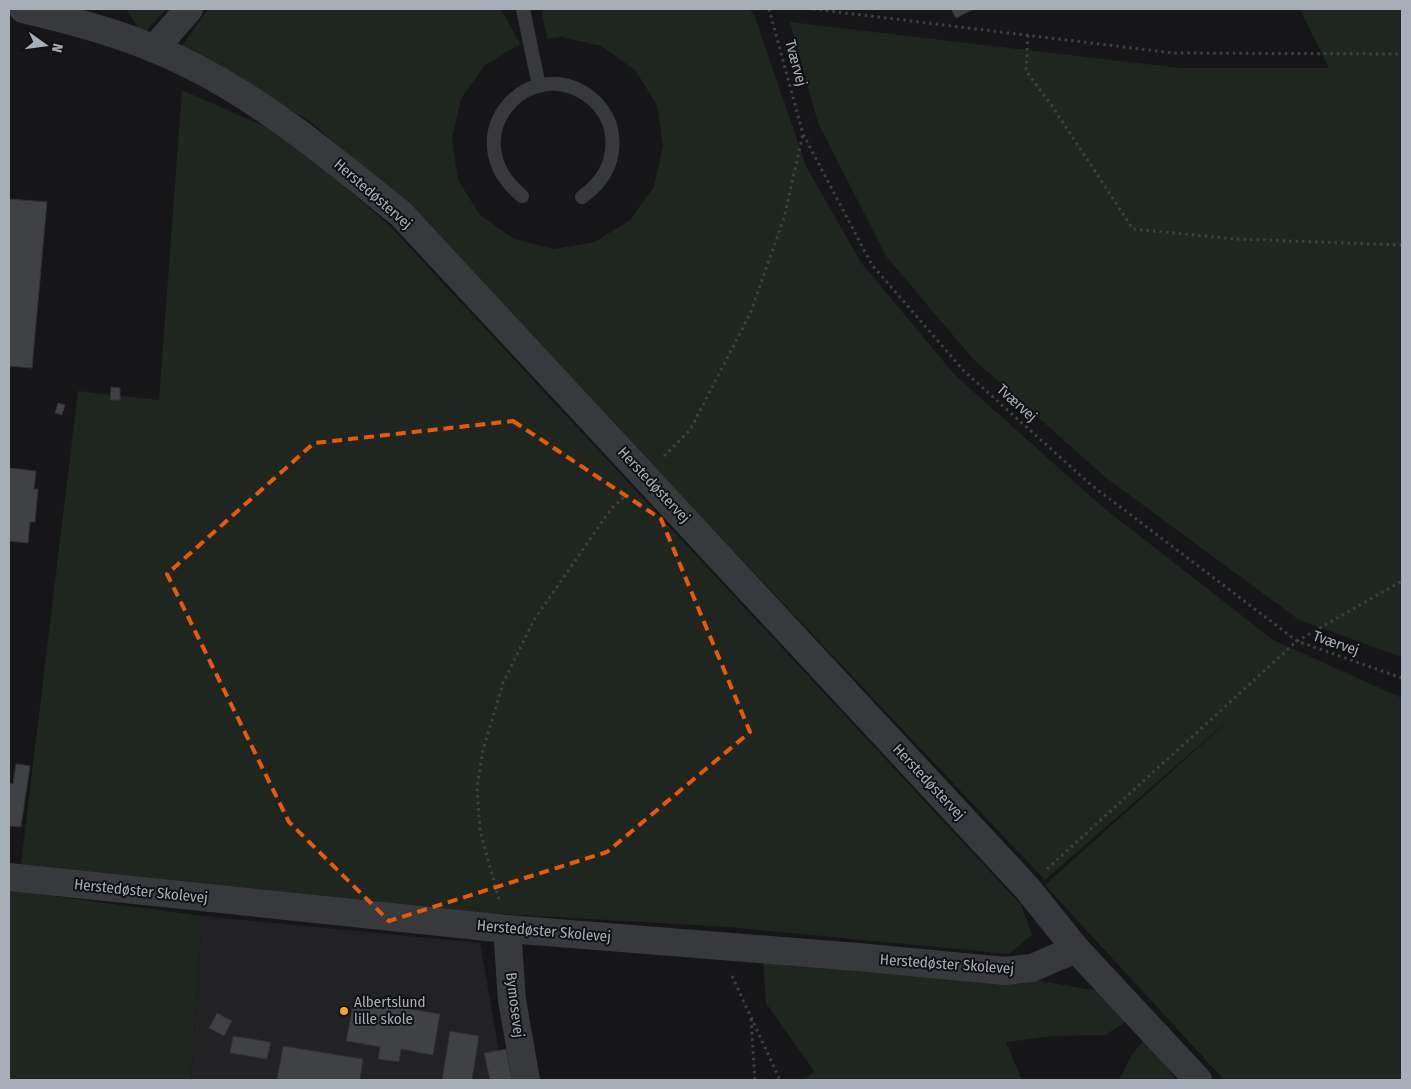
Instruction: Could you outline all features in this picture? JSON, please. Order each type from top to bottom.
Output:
[{"type":"street","name":"Herstedøstervej","points":[[23,9],[84,24],[154,49],[199,69],[296,129],[401,214],[646,476],[1026,888],[1076,949],[1198,1080]]},
{"type":"street","points":[[154,49],[189,9]]},
{"type":"street","name":"Herstedøster Skolevej","points":[[9,877],[507,929],[718,945],[1005,971],[1032,968],[1076,949]]},
{"type":"street","name":"Bymosevej","points":[[507,929],[512,1000],[526,1080]]},
{"type":"lane","points":[[522,9],[538,86]]},
{"type":"lane","points":[[522,196],[500,174],[495,159],[494,135],[502,113],[511,101],[524,91],[538,86],[554,84],[570,86],[584,92],[597,102],[606,115],[612,130],[611,161],[605,175],[595,188],[582,197]]},
{"type":"path","name":"Tværvej","points":[[769,9],[803,134],[872,265],[964,371],[1090,484],[1297,641],[1402,678]]},
{"type":"path","points":[[813,9],[1173,53],[1402,54]]},
{"type":"path","points":[[1028,35],[1026,71],[1052,106],[1133,229],[1235,240],[1402,245]]},
{"type":"path","points":[[507,929],[480,831],[477,787],[483,750],[503,683],[534,620],[611,509],[690,430],[750,314],[784,218],[803,134]]},
{"type":"path","points":[[1026,888],[1297,641],[1402,581]]},
{"type":"path","points":[[718,945],[780,1080]]},
{"type":"path","points":[[750,1016],[755,1080]]},
{"type":"highlighted area","points":[[513,421],[661,519],[750,732],[607,852],[389,921],[289,822],[167,574],[314,443]]},
{"type":"shaded area","points":[[126,9],[166,9],[143,35]]},
{"type":"shaded area","points":[[208,9],[501,9],[520,44],[485,65],[461,99],[452,139],[458,180],[480,215],[514,239],[554,249],[595,242],[630,220],[654,187],[663,146],[657,105],[635,70],[601,46],[561,37],[547,39],[541,9],[750,9],[756,20],[806,166],[860,261],[955,375],[1099,504],[1273,640],[1402,698],[1402,1080],[1224,1080],[1045,885],[1248,703],[1045,880],[407,206],[311,122],[182,46]]},
{"type":"shaded area","points":[[1300,9],[1402,9],[1402,657],[1299,620],[1105,477],[973,359],[886,256],[818,123],[790,22],[1180,68],[1329,68]]},
{"type":"shaded area","points":[[182,90],[284,135],[390,226],[1021,905],[1032,935],[1009,954],[729,927],[488,913],[21,864],[78,391],[159,400]]},
{"type":"shaded area","points":[[9,890],[202,916],[191,1080],[9,1080]]},
{"type":"shaded area","name":"Albertslund lille skole","points":[[202,916],[480,943],[504,1080],[191,1080]]},
{"type":"shaded area","points":[[763,957],[1008,975],[1098,991],[1127,1021],[1105,1035],[1055,1036],[1006,1042],[1022,1080],[805,1080],[814,1071],[766,1003]]},
{"type":"shaded area","points":[[1146,1038],[1176,1080],[1119,1080],[1133,1053]]},
{"type":"building","points":[[951,9],[974,9],[956,18]]},
{"type":"building","points":[[9,199],[47,202],[32,368],[9,366]]},
{"type":"building","points":[[111,387],[120,388],[120,400],[110,400]]},
{"type":"building","points":[[58,403],[65,405],[62,415],[55,413]]},
{"type":"building","points":[[9,468],[36,471],[34,489],[38,489],[35,522],[30,522],[28,543],[9,541]]},
{"type":"building","points":[[16,764],[30,766],[21,827],[9,826],[9,783],[13,784]]},
{"type":"building","points":[[354,1000],[440,1014],[433,1055],[401,1049],[399,1062],[378,1059],[380,1047],[346,1041]]},
{"type":"building","points":[[217,1013],[232,1021],[224,1036],[209,1028]]},
{"type":"building","points":[[450,1031],[479,1036],[472,1080],[442,1080]]},
{"type":"building","points":[[233,1036],[271,1042],[267,1059],[230,1053]]},
{"type":"building","points":[[283,1046],[363,1059],[360,1080],[277,1080]]},
{"type":"building","points":[[506,1049],[512,1080],[490,1080],[484,1053]]},
{"type":"place","name":"Albertslund lille skole","points":[[344,1011]]}]
